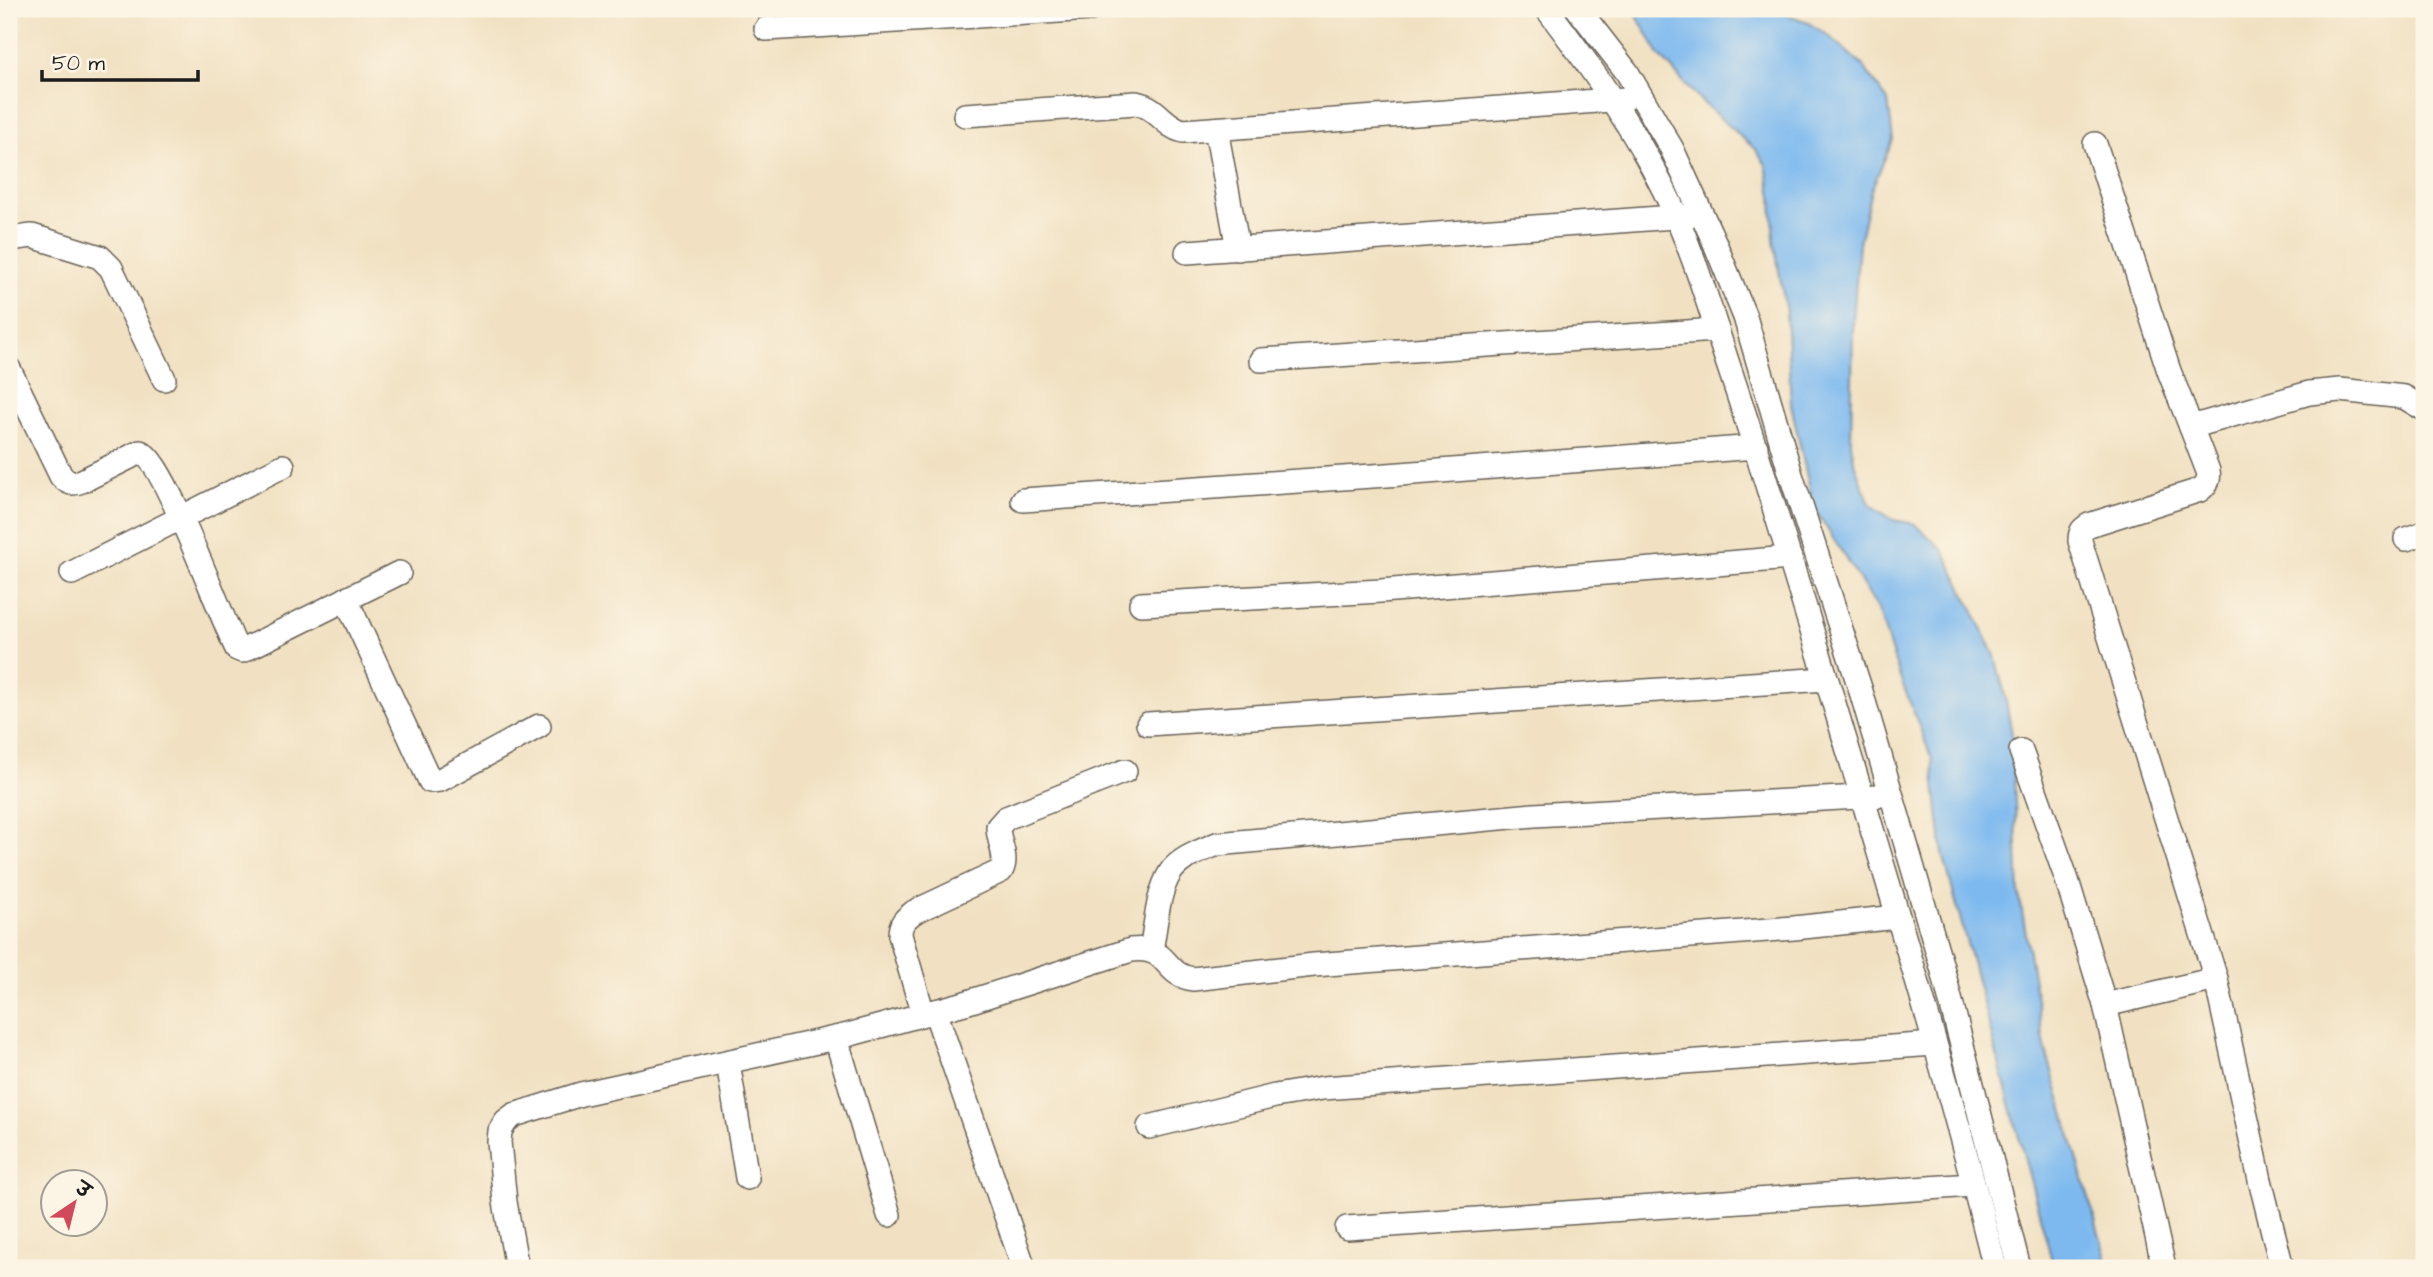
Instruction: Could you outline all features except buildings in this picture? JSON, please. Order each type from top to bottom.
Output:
[{"type":"street","points":[[766,29],[1091,9]]},
{"type":"street","points":[[1547,9],[1636,136],[1665,192],[1694,261],[1756,447],[1862,796],[1995,1268]]},
{"type":"street","points":[[1578,9],[1627,72],[1672,149],[1745,317],[1791,475],[1860,688],[1942,967],[2019,1268]]},
{"type":"street","points":[[965,115],[1136,103],[1147,105],[1175,129],[1183,131],[1642,97]]},
{"type":"street","points":[[1216,129],[1238,248]]},
{"type":"street","points":[[2095,144],[2164,359],[2209,478],[2207,485],[2200,490],[2089,525],[2080,533],[2080,541],[2216,979],[2282,1268]]},
{"type":"street","points":[[1187,252],[1702,214]]},
{"type":"street","points":[[9,239],[32,236],[106,261],[164,380]]},
{"type":"street","points":[[1261,360],[1717,330]]},
{"type":"street","points":[[9,369],[61,476],[67,482],[75,484],[140,452],[145,453],[181,518],[237,649],[242,651],[399,573]]},
{"type":"street","points":[[2191,427],[2309,393],[2340,390],[2403,397],[2424,410]]},
{"type":"street","points":[[1023,500],[1756,447]]},
{"type":"street","points":[[72,573],[283,466]]},
{"type":"street","points":[[1141,604],[1381,591],[1790,558]]},
{"type":"street","points":[[346,599],[430,781],[440,780],[539,726]]},
{"type":"street","points":[[1148,724],[1826,679]]},
{"type":"street","points":[[2021,751],[2067,880],[2105,1005],[2164,1268]]},
{"type":"street","points":[[1024,1268],[900,935],[900,927],[904,919],[914,912],[1001,871],[1004,858],[998,827],[1006,818],[1125,771]]},
{"type":"street","points":[[1151,950],[1163,891],[1171,872],[1190,856],[1217,844],[1534,815],[1891,795]]},
{"type":"street","points":[[517,1268],[505,1202],[499,1142],[500,1131],[506,1121],[529,1110],[582,1094],[836,1038],[929,1013],[1132,950],[1151,950],[1177,974],[1194,979],[1314,965],[1794,928],[1897,917]]},
{"type":"street","points":[[2105,1005],[2216,979]]},
{"type":"street","points":[[836,1038],[889,1215]]},
{"type":"street","points":[[1149,1127],[1262,1099],[1323,1088],[1934,1044]]},
{"type":"street","points":[[728,1063],[747,1178]]},
{"type":"street","points":[[1347,1228],[1972,1185]]},
{"type":"water","points":[[1633,9],[1774,10],[1805,21],[1829,36],[1863,66],[1888,101],[1893,140],[1871,190],[1859,243],[1853,321],[1851,444],[1855,466],[1870,504],[1893,520],[1915,524],[1944,551],[1994,653],[2012,734],[2019,893],[2045,1047],[2109,1268],[2054,1268],[1943,854],[1932,759],[1898,672],[1878,609],[1814,508],[1791,404],[1786,312],[1774,241],[1772,196],[1766,165],[1756,150],[1699,99],[1659,55]]}]
